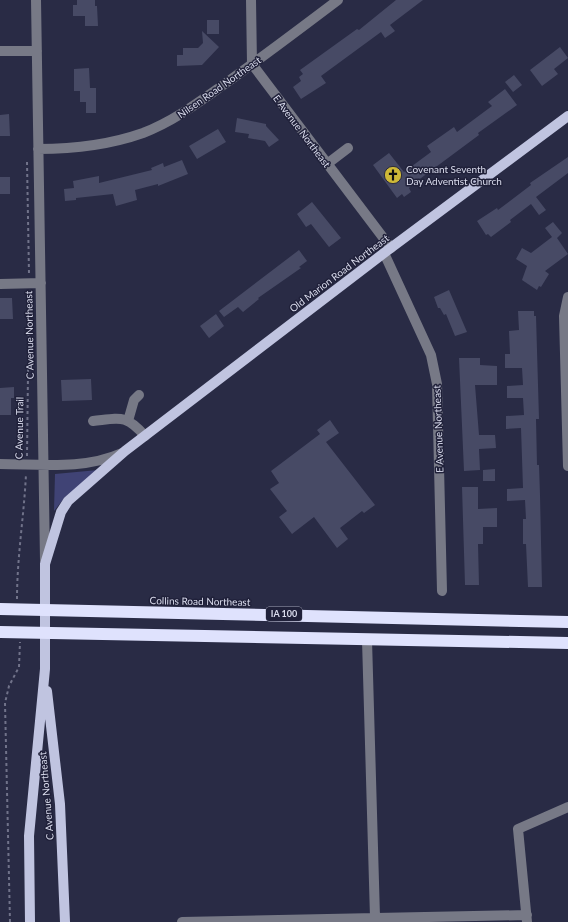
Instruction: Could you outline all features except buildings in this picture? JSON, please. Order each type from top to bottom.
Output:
[{"type":"highway","name":"Collins Road Northeast","points":[[0,609],[568,622]]},
{"type":"highway","points":[[0,632],[568,643]]},
{"type":"main road","name":"Old Marion Road Northeast","points":[[45,564],[61,512],[68,501],[125,451],[387,251],[568,116]]},
{"type":"main road","name":"C Avenue Northeast","points":[[30,922],[29,836],[44,669],[45,564]]},
{"type":"main road","name":"C Avenue Northeast","points":[[44,669],[60,804],[65,922]]},
{"type":"street","name":"C Avenue Northeast","points":[[36,0],[45,564]]},
{"type":"street","points":[[251,0],[252,64]]},
{"type":"street","name":"Nilsen Road Northeast","points":[[38,149],[91,146],[142,133],[177,118],[338,0]]},
{"type":"street","points":[[0,51],[37,50]]},
{"type":"street","name":"E Avenue Northeast","points":[[252,64],[327,164],[387,251],[431,355],[437,384],[442,591]]},
{"type":"street","points":[[327,164],[348,148]]},
{"type":"street","points":[[0,284],[41,284]]},
{"type":"street","points":[[568,297],[564,316],[568,466]]},
{"type":"street","points":[[128,421],[134,400],[139,395]]},
{"type":"street","points":[[93,421],[119,418],[133,422],[145,436]]},
{"type":"street","name":"Old Marion Road Northeast","points":[[0,464],[87,464],[102,461],[125,451]]},
{"type":"street","points":[[367,640],[375,917]]},
{"type":"street","points":[[182,922],[375,917],[527,918],[518,829],[568,807]]},
{"type":"path","name":"C Avenue Trail","points":[[17,598],[18,557],[27,464],[29,284],[27,162]]},
{"type":"path","points":[[10,922],[6,703],[9,686],[19,667],[20,648]]},
{"type":"shaded area","points":[[100,471],[65,497],[54,511],[55,474]]},
{"type":"place","name":"Covenant Seventh Day Adventist Church","points":[[393,175]]}]
